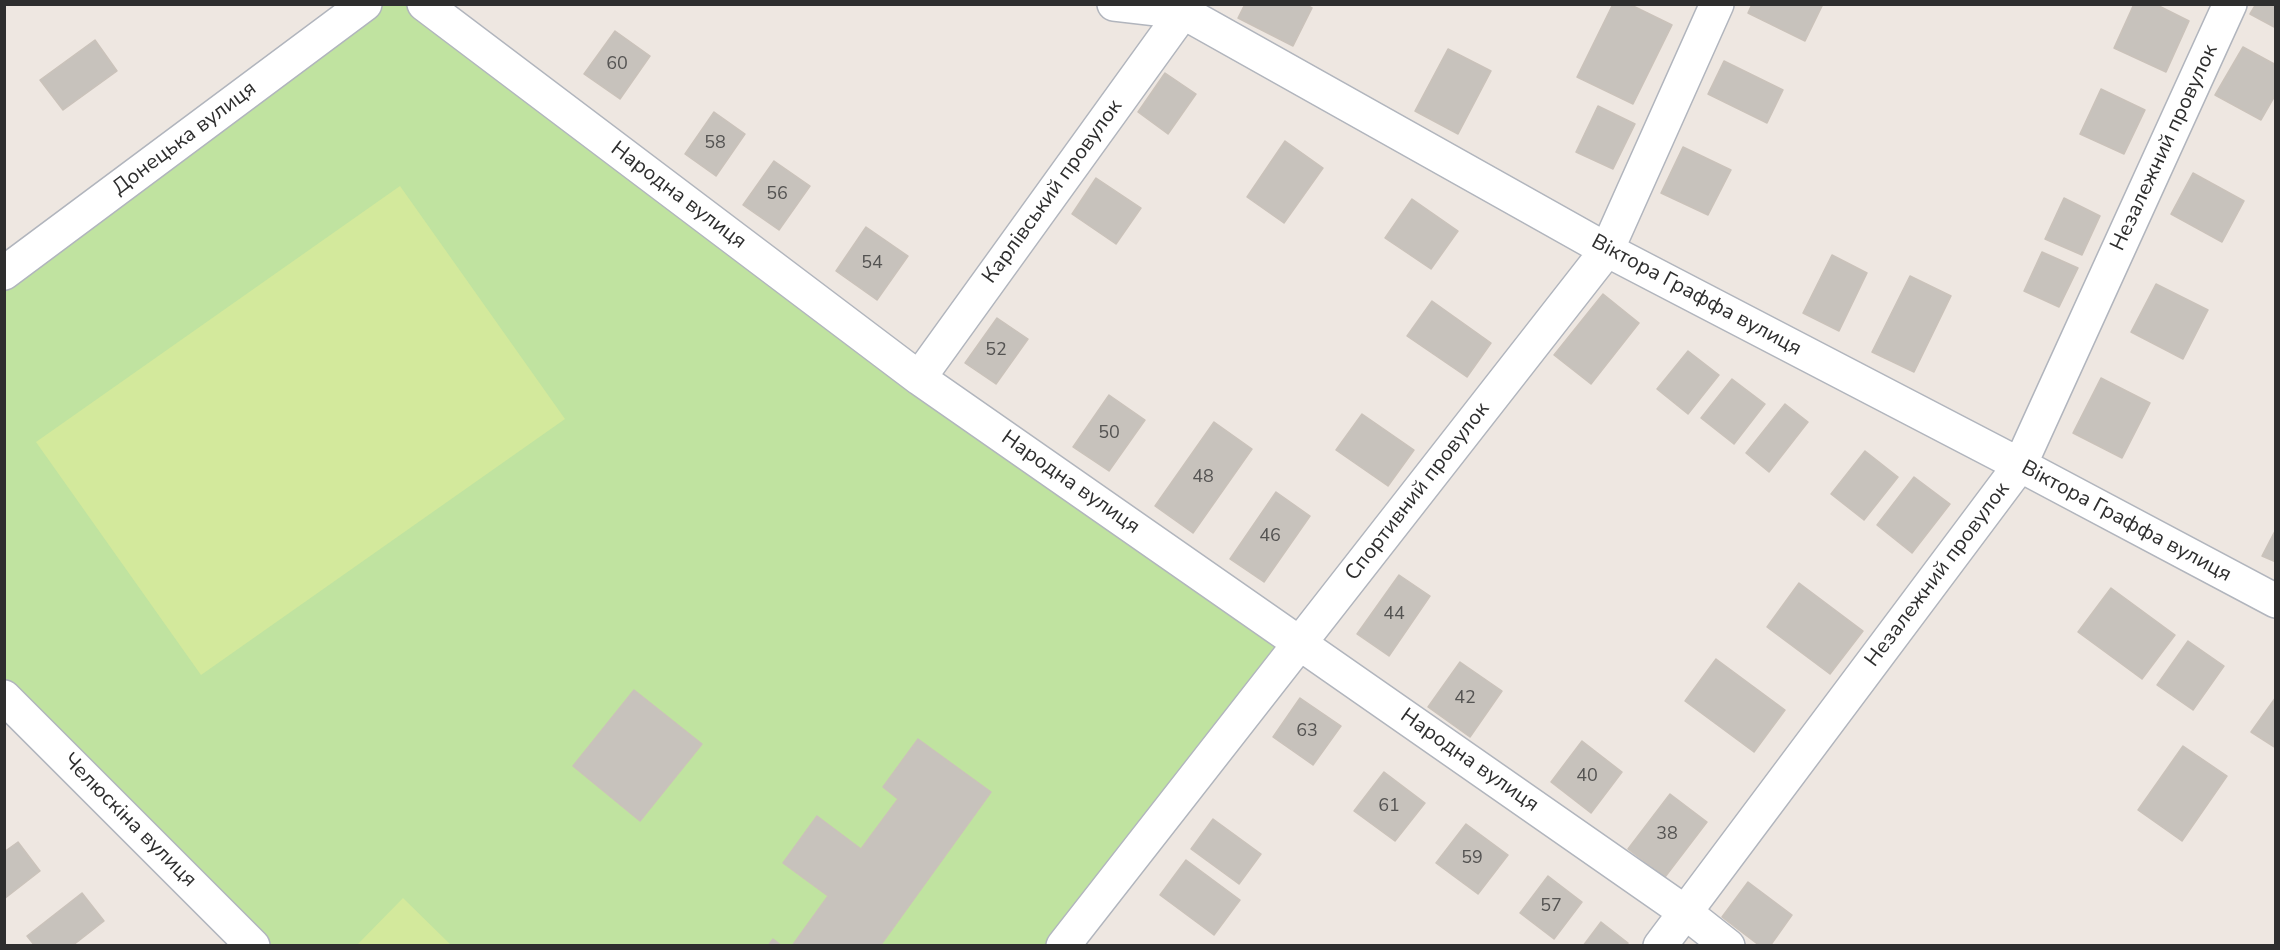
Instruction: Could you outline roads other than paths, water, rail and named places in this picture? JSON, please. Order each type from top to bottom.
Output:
[{"type":"street","name":"Донецька вулиця","points":[[4,273],[365,4]]},
{"type":"street","name":"Народна вулиця","points":[[424,4],[919,378],[1728,945]]},
{"type":"street","name":"Віктора Граффа вулиця","points":[[1114,4],[1185,8],[1607,250],[2276,601]]},
{"type":"street","name":"Спортивний провулок","points":[[1063,945],[1607,250],[1718,4]]},
{"type":"street","name":"Незалежний провулок","points":[[1660,945],[2020,465],[2230,4]]},
{"type":"street","name":"Карлівський провулок","points":[[919,378],[1185,8]]},
{"type":"street","name":"Челюскіна вулиця","points":[[4,697],[253,945]]}]
